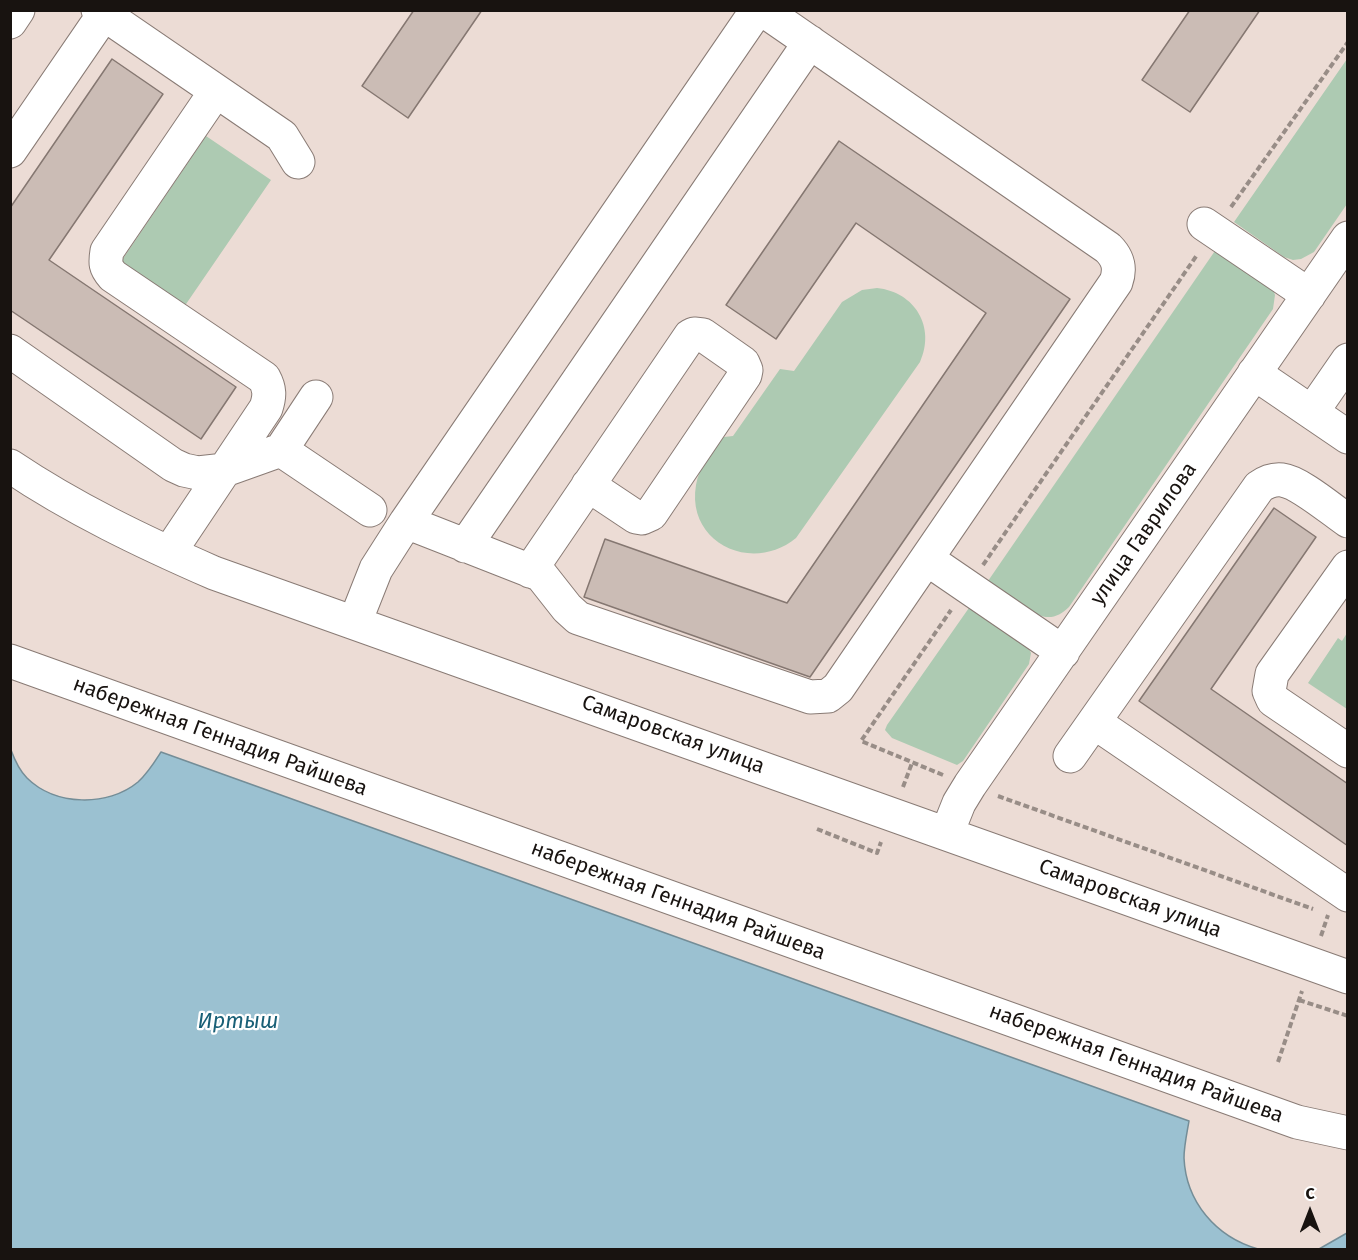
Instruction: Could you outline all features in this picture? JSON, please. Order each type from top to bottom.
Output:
[{"type":"street","points":[[10,22],[18,10]]},
{"type":"street","points":[[356,622],[376,569],[406,522],[757,10]]},
{"type":"street","points":[[406,522],[541,575],[567,608],[578,618],[810,696],[828,696],[838,688],[1116,282],[1119,264],[1116,256],[1108,248],[763,10]]},
{"type":"street","points":[[10,151],[101,12],[282,136],[298,162]]},
{"type":"street","points":[[465,546],[810,42]]},
{"type":"street","points":[[169,553],[266,408],[269,387],[264,378],[113,276],[106,267],[105,260],[107,251],[216,91]]},
{"type":"street","points":[[1210,227],[1309,295]]},
{"type":"street","name":"улица Гаврилова","points":[[947,833],[959,803],[970,785],[1347,238]]},
{"type":"street","points":[[530,571],[588,485],[690,336],[703,335],[743,363],[746,370],[745,375],[651,513],[642,518],[636,517],[588,485]]},
{"type":"street","points":[[10,351],[173,465],[198,473],[225,470],[281,450],[316,397]]},
{"type":"street","points":[[1312,412],[1347,360]]},
{"type":"street","points":[[1254,373],[1347,437]]},
{"type":"street","points":[[281,450],[370,510]]},
{"type":"street","name":"Самаровская улица","points":[[10,466],[33,482],[96,517],[214,573],[1347,977]]},
{"type":"street","points":[[1070,756],[1259,487],[1268,481],[1280,479],[1294,483],[1347,521]]},
{"type":"street","points":[[927,559],[1063,651]]},
{"type":"street","points":[[1347,567],[1272,674],[1269,691],[1273,700],[1347,751]]},
{"type":"street","name":"набережная Геннадия Райшева","points":[[10,661],[1286,1118],[1347,1132]]},
{"type":"street","points":[[1094,722],[1338,909]]},
{"type":"path","points":[[1317,910],[970,785],[861,741],[968,587],[1210,227],[1347,42]]},
{"type":"path","points":[[1278,1062],[1299,1000],[1347,1016]]},
{"type":"green space","points":[[1347,59],[1347,204],[1314,252],[1301,259],[1293,260],[1284,257],[1234,222]]},
{"type":"green space","points":[[206,136],[271,180],[184,307],[120,263]]},
{"type":"green space","points":[[1219,245],[1272,286],[1275,295],[1273,309],[1069,607],[1054,617],[1036,614],[988,581]]},
{"type":"green space","points":[[877,288],[902,296],[919,313],[925,336],[920,362],[796,538],[779,548],[760,553],[742,552],[726,547],[712,537],[701,523],[696,505],[696,485],[703,465],[724,437],[733,436],[780,369],[794,371],[842,302],[862,290]]},
{"type":"green space","points":[[971,605],[1028,647],[1031,653],[1029,664],[963,761],[957,765],[892,738],[885,730]]},
{"type":"green space","points":[[1347,633],[1347,709],[1308,683],[1338,638],[1342,641]]},
{"type":"water","name":"Иртыш","points":[[11,750],[22,772],[39,787],[52,794],[82,800],[112,796],[126,790],[145,775],[161,752],[1189,1121],[1184,1158],[1190,1189],[1197,1203],[1217,1227],[1229,1236],[1258,1249],[11,1249]]},
{"type":"water","points":[[1347,1233],[1347,1249],[1319,1249]]},
{"type":"building","points":[[414,10],[482,10],[408,118],[362,86]]},
{"type":"building","points":[[1190,10],[1260,10],[1190,112],[1142,80]]},
{"type":"building","points":[[112,59],[163,94],[49,260],[236,387],[201,439],[10,310],[10,208]]},
{"type":"building","points":[[839,141],[1070,299],[810,677],[584,597],[605,539],[787,603],[986,313],[856,223],[776,339],[726,305]]},
{"type":"building","points":[[1274,508],[1316,537],[1211,689],[1348,784],[1348,846],[1139,701]]}]
